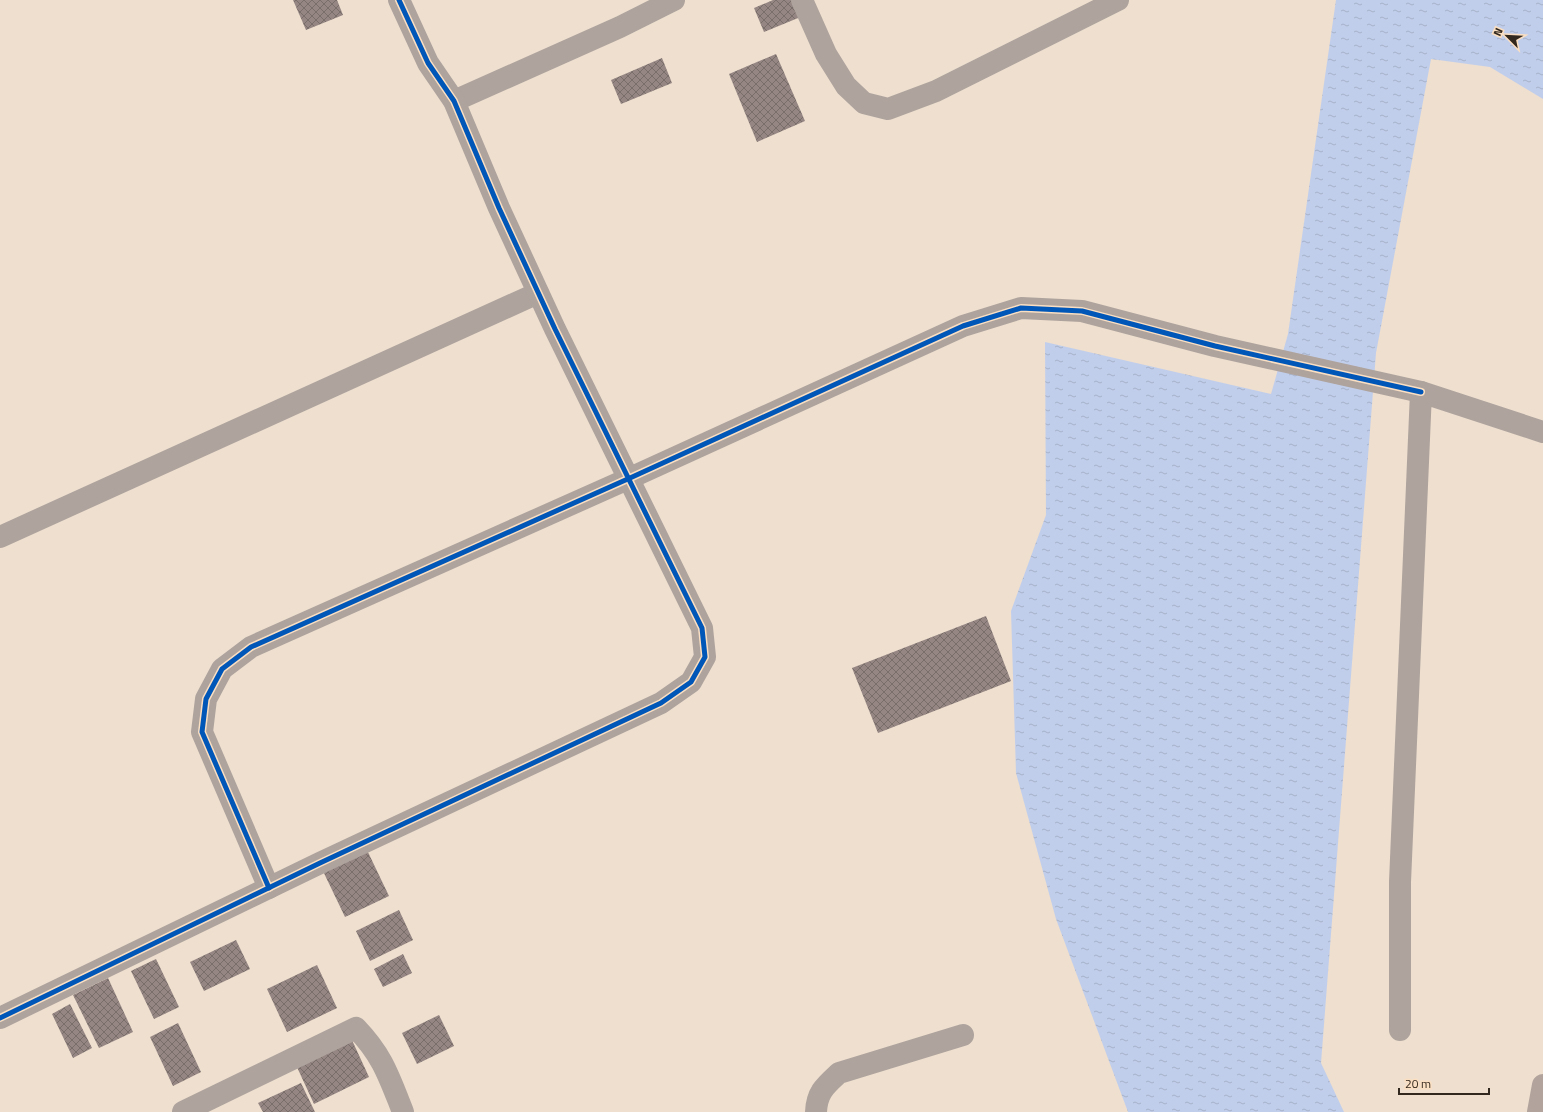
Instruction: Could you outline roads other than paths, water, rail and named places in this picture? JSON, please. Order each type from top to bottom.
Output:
[{"type":"main road","points":[[1538,1112],[1543,1085]]},
{"type":"street","points":[[0,1018],[268,888],[661,702],[691,682],[705,657],[702,628],[630,478],[538,293],[499,208],[454,101],[428,63],[399,0]]},
{"type":"street","points":[[454,101],[620,27],[674,0]]},
{"type":"street","points":[[802,0],[826,54],[846,86],[864,103],[888,108],[936,91],[1118,0]]},
{"type":"street","points":[[0,537],[538,293]]},
{"type":"street","points":[[268,888],[202,732],[206,699],[222,669],[251,647],[630,478],[963,326],[1021,308],[1082,311],[1215,346],[1421,392],[1543,432]]},
{"type":"street","points":[[1400,1030],[1400,882],[1421,392]]},
{"type":"street","points":[[183,1112],[356,1028],[372,1045],[382,1061],[404,1112]]},
{"type":"street","points":[[816,1112],[817,1102],[823,1087],[839,1073],[963,1035]]},
{"type":"water","points":[[1336,0],[1543,0],[1543,99],[1490,67],[1431,59],[1376,353],[1321,1063],[1344,1112],[1128,1112],[1056,919],[1016,773],[1011,611],[1046,515],[1045,342],[1271,394],[1288,334]]}]
